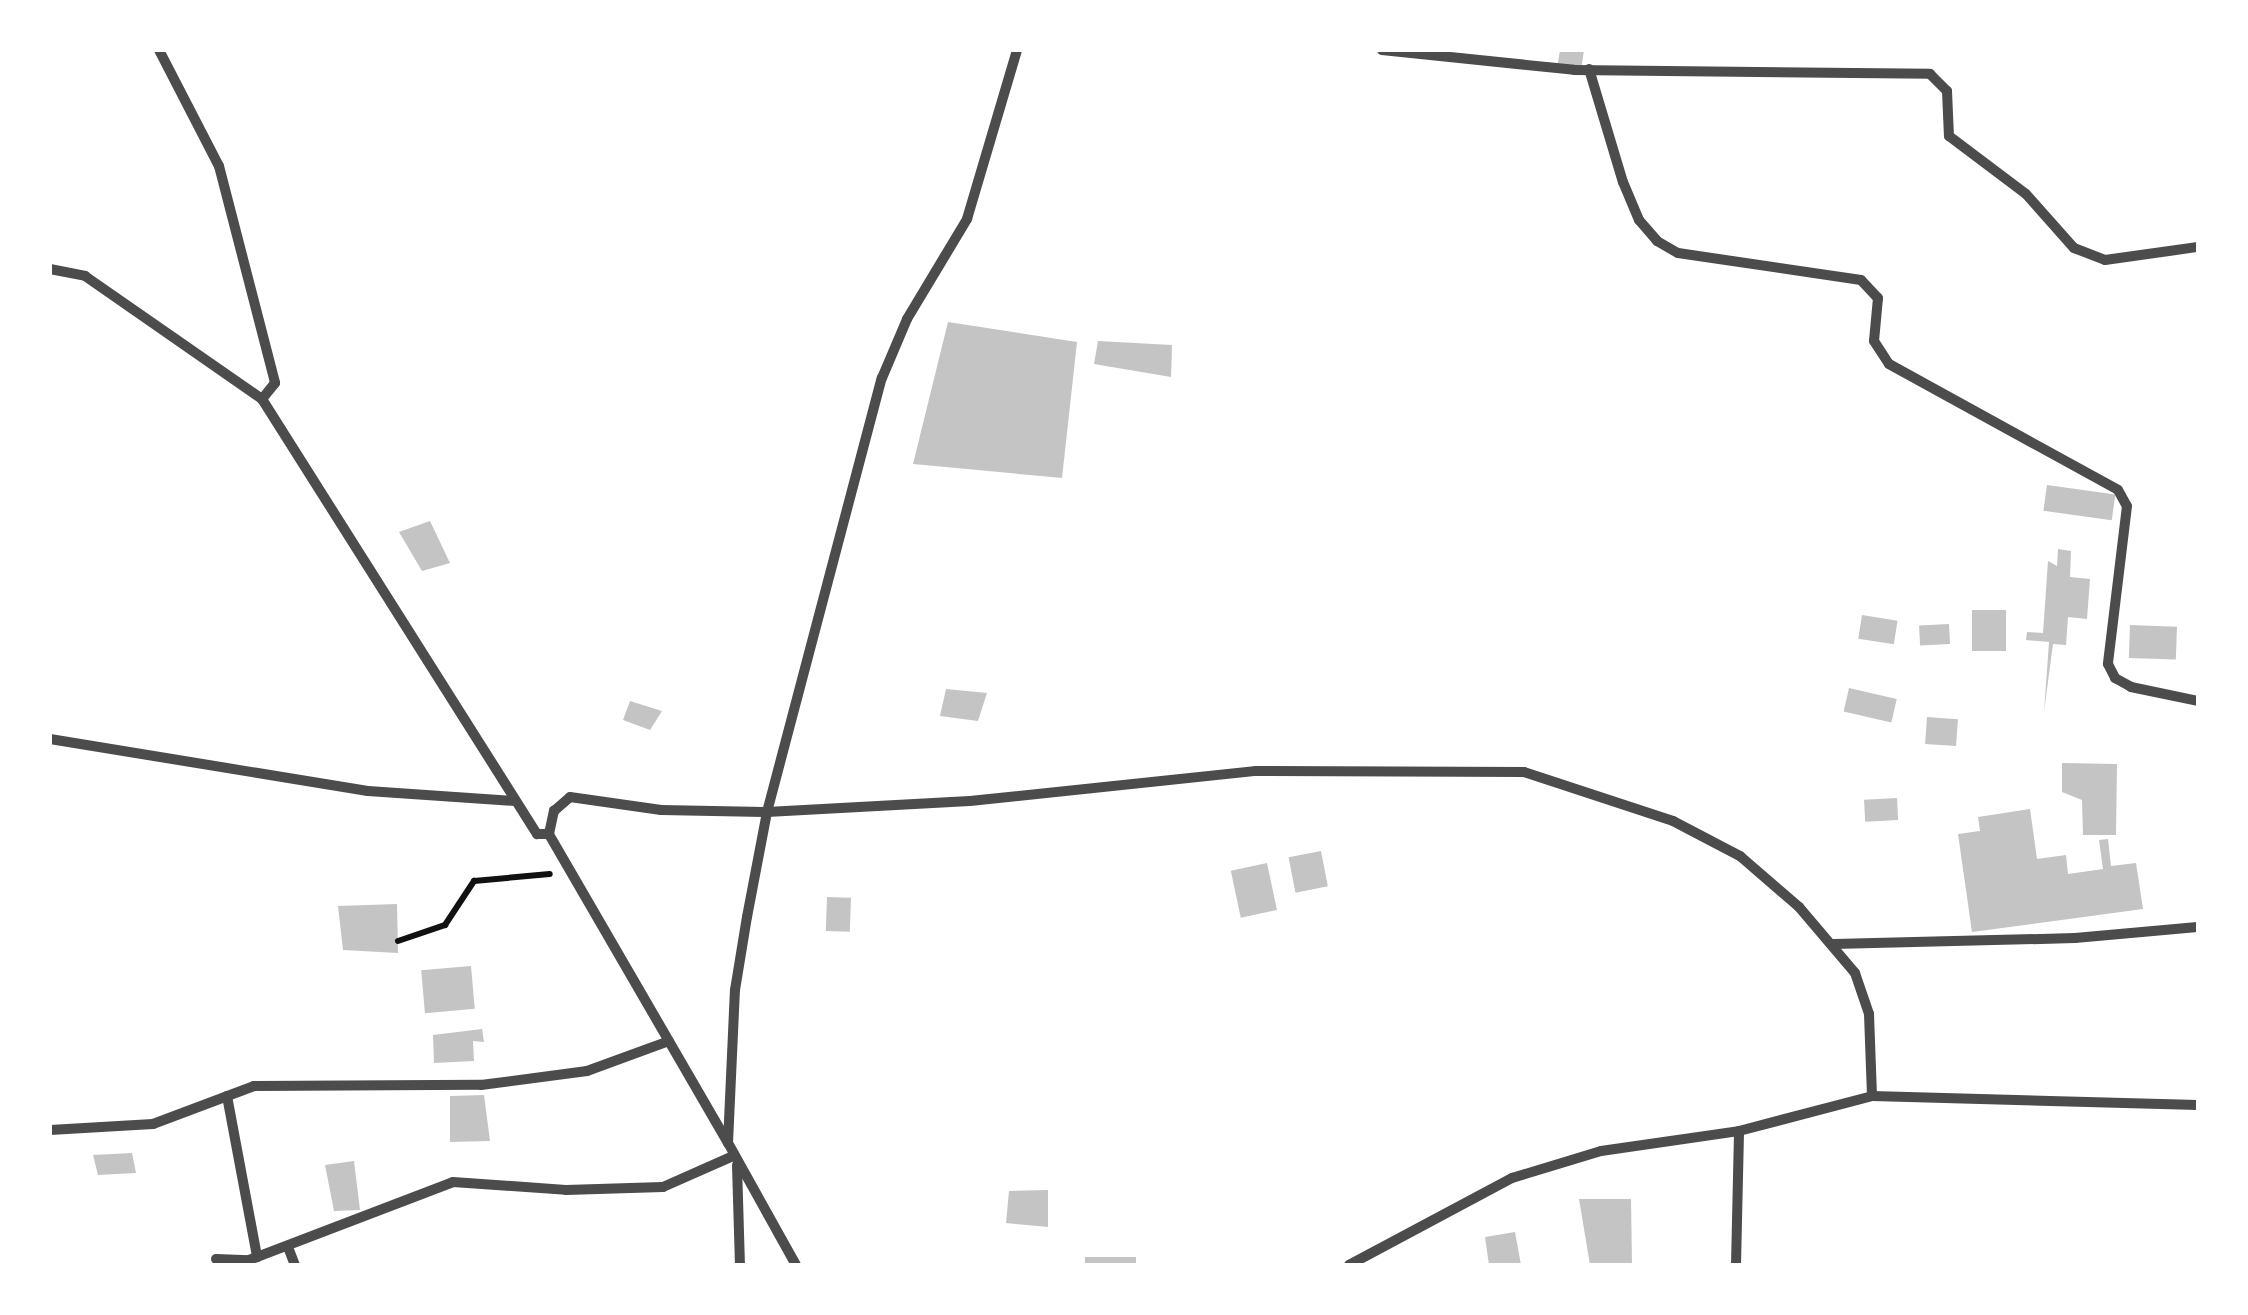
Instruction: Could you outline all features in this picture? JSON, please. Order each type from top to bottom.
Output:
[{"type":"street","points":[[159,50],[219,166],[275,383],[262,399]]},
{"type":"street","points":[[728,1143],[735,990],[767,812],[882,378],[907,320],[966,219],[1017,50]]},
{"type":"street","points":[[1382,50],[1589,70],[1930,74],[1947,90],[1949,136],[2026,194],[2074,248],[2106,260],[2198,248]]},
{"type":"street","points":[[1589,70],[1623,182],[1639,220],[1657,241],[1678,253],[1861,280],[1878,298],[1874,340],[1889,364],[2118,490],[2127,506],[2108,664],[2115,678],[2131,688],[2198,700]]},
{"type":"street","points":[[50,269],[85,276],[262,399],[537,834],[549,834]]},
{"type":"street","points":[[50,739],[368,791],[516,801]]},
{"type":"street","points":[[796,1265],[549,834],[554,810],[570,798],[662,810],[767,812],[970,800],[1256,772],[1524,772],[1673,821],[1740,856],[1834,944],[1855,973],[1869,1014],[1872,1096]]},
{"type":"street","points":[[1834,944],[2076,938],[2198,927]]},
{"type":"street","points":[[50,1130],[153,1124],[254,1086],[481,1085],[586,1071],[669,1041]]},
{"type":"street","points":[[226,1096],[257,1257]]},
{"type":"street","points":[[1350,1265],[1512,1178],[1601,1152],[1739,1131],[1872,1096],[2198,1106]]},
{"type":"street","points":[[1736,1265],[1739,1131]]},
{"type":"street","points":[[216,1259],[257,1257],[288,1247],[453,1182],[566,1190],[663,1187],[735,1160]]},
{"type":"street","points":[[735,1160],[740,1265]]},
{"type":"street","points":[[288,1247],[295,1265]]},
{"type":"path","points":[[398,941],[445,925],[474,881],[571,872]]},
{"type":"building","points":[[1560,50],[1584,50],[1581,70],[1557,68]]},
{"type":"building","points":[[948,322],[1077,342],[1062,478],[913,464]]},
{"type":"building","points":[[1098,341],[1172,345],[1171,377],[1094,364]]},
{"type":"building","points":[[2047,485],[2115,495],[2112,520],[2043,511]]},
{"type":"building","points":[[430,521],[450,563],[422,571],[399,532]]},
{"type":"building","points":[[2058,549],[2071,551],[2070,577],[2090,579],[2087,619],[2068,617],[2066,645],[2053,644],[2044,712],[2049,642],[2026,640],[2027,632],[2043,633],[2048,561],[2057,566]]},
{"type":"building","points":[[1972,610],[2006,610],[2006,651],[1972,651]]},
{"type":"building","points":[[1862,615],[1898,621],[1894,644],[1858,639]]},
{"type":"building","points":[[1949,624],[1950,644],[1920,646],[1919,626]]},
{"type":"building","points":[[2130,625],[2177,627],[2176,660],[2129,658]]},
{"type":"building","points":[[1849,688],[1897,699],[1891,722],[1844,711]]},
{"type":"building","points":[[946,689],[987,693],[978,721],[940,716]]},
{"type":"building","points":[[630,701],[662,711],[650,730],[623,720]]},
{"type":"building","points":[[1927,717],[1958,719],[1956,746],[1925,744]]},
{"type":"building","points":[[2062,763],[2117,764],[2116,835],[2083,835],[2082,800],[2062,792]]},
{"type":"building","points":[[1897,798],[1898,820],[1865,822],[1864,800]]},
{"type":"building","points":[[2030,809],[2037,859],[2066,855],[2068,874],[2103,869],[2099,840],[2108,839],[2111,866],[2136,863],[2143,909],[1972,932],[1958,834],[1980,831],[1978,817]]},
{"type":"building","points":[[1321,851],[1328,886],[1295,893],[1289,857]]},
{"type":"building","points":[[1267,863],[1277,910],[1241,918],[1231,871]]},
{"type":"building","points":[[827,897],[851,898],[850,932],[826,931]]},
{"type":"building","points":[[397,904],[398,953],[343,950],[338,906]]},
{"type":"building","points":[[471,966],[475,1009],[425,1013],[421,970]]},
{"type":"building","points":[[482,1029],[484,1042],[473,1041],[474,1061],[434,1063],[433,1035]]},
{"type":"building","points":[[484,1095],[490,1141],[450,1142],[450,1096]]},
{"type":"building","points":[[132,1153],[136,1173],[98,1175],[93,1155]]},
{"type":"building","points":[[354,1161],[360,1210],[334,1211],[325,1165]]},
{"type":"building","points":[[1048,1190],[1048,1227],[1006,1223],[1009,1191]]},
{"type":"building","points":[[1579,1199],[1631,1199],[1632,1265],[1590,1265]]},
{"type":"building","points":[[1515,1232],[1521,1265],[1489,1265],[1485,1237]]},
{"type":"building","points":[[1085,1257],[1136,1257],[1136,1265],[1085,1265]]}]
